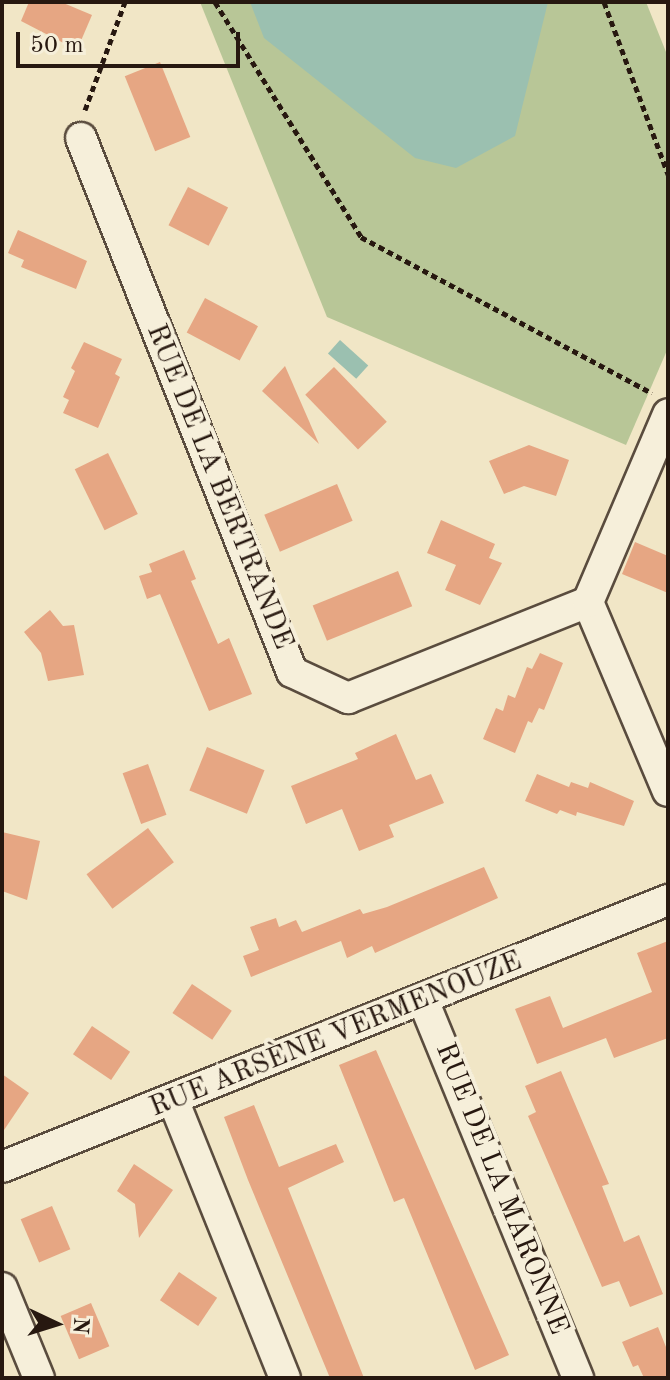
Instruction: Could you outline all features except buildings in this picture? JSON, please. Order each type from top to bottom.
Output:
[{"type":"street","name":"RUE DE LA BERTRANDE","points":[[81,138],[292,672],[348,698],[588,602]]},
{"type":"street","points":[[661,404],[588,602],[668,791]]},
{"type":"street","name":"RUE ARSÈNE VERMENOUZE","points":[[2,1167],[174,1102],[668,900]]},
{"type":"street","name":"RUE DE LA MARONNE","points":[[423,1000],[578,1378]]},
{"type":"street","points":[[174,1102],[285,1378]]},
{"type":"street","points":[[2,1288],[39,1378]]},
{"type":"path","points":[[81,138],[87,99],[125,2]]},
{"type":"path","points":[[215,2],[361,237],[661,404]]},
{"type":"path","points":[[604,2],[668,174]]},
{"type":"shaded area","points":[[200,2],[646,2],[668,57],[668,348],[626,445],[327,317]]},
{"type":"shaded area","points":[[250,2],[548,2],[515,136],[456,168],[415,158],[264,38]]},
{"type":"shaded area","points":[[340,340],[368,365],[356,379],[328,353]]}]
